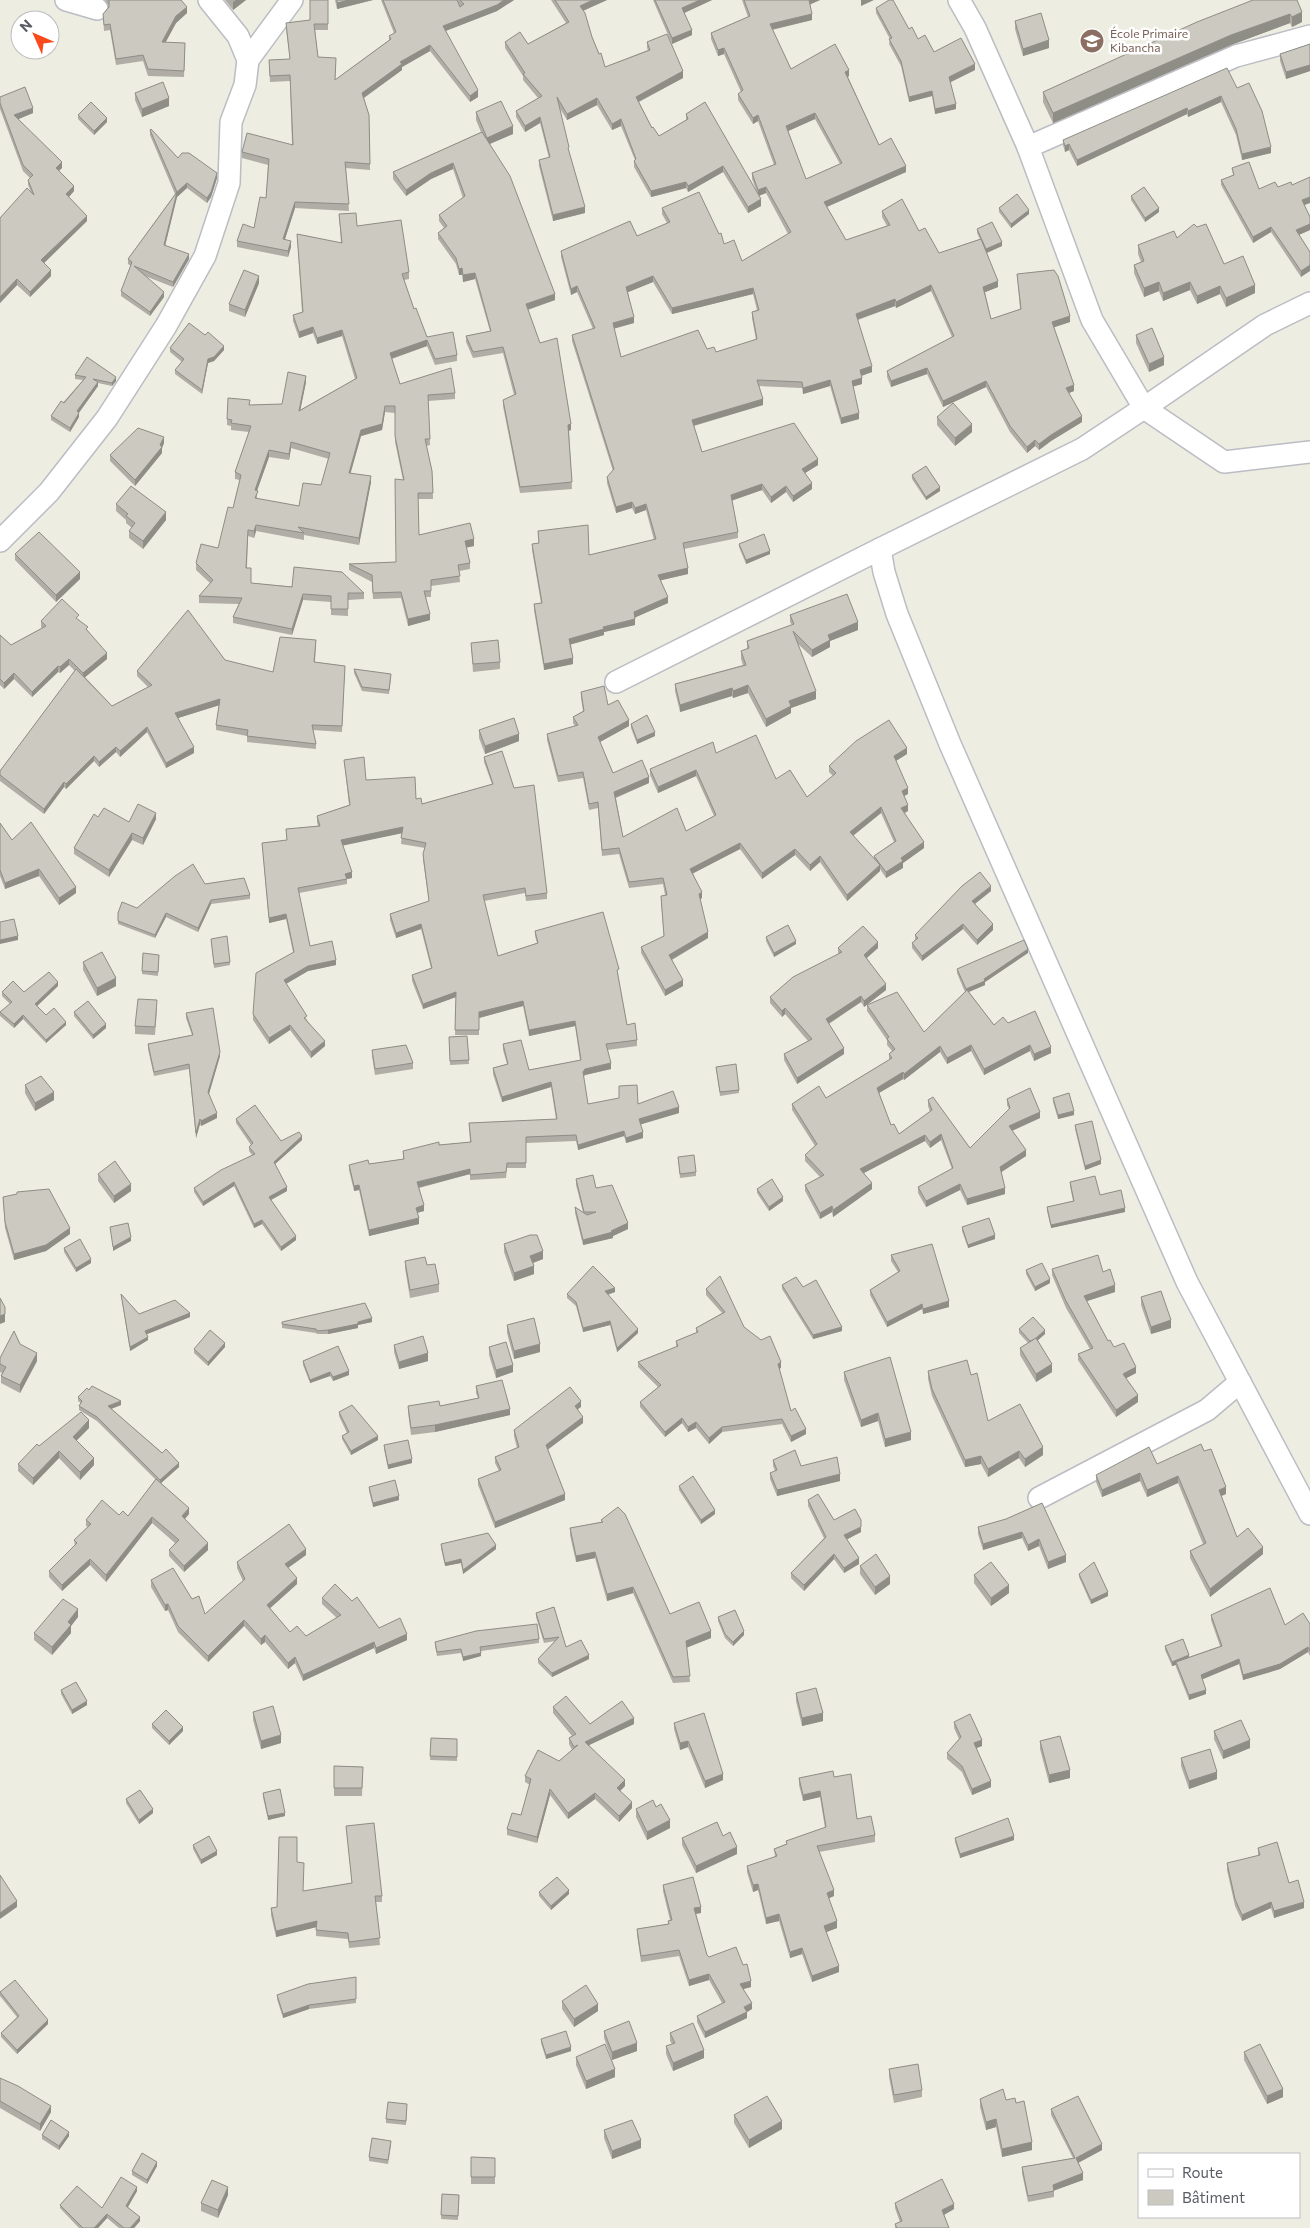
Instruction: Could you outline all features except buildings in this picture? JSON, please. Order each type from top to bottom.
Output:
[{"type":"street","points":[[66,0],[98,8]]},
{"type":"street","points":[[208,0],[238,36],[248,60]]},
{"type":"street","points":[[0,541],[49,492],[107,418],[166,326],[205,256],[229,183],[231,122],[245,85],[248,60],[292,0]]},
{"type":"street","points":[[959,0],[975,28],[1028,147],[1092,320],[1144,408],[1224,462],[1310,452]]},
{"type":"street","points":[[1028,147],[1236,56],[1310,36]]},
{"type":"street","points":[[616,682],[1082,449],[1265,326],[1310,303]]},
{"type":"street","points":[[880,549],[884,572],[897,614],[950,744],[1187,1282],[1310,1514]]},
{"type":"street","points":[[1039,1498],[1207,1410],[1240,1382]]},
{"type":"place","name":"École Primaire Kibancha","points":[[1092,41]]}]
